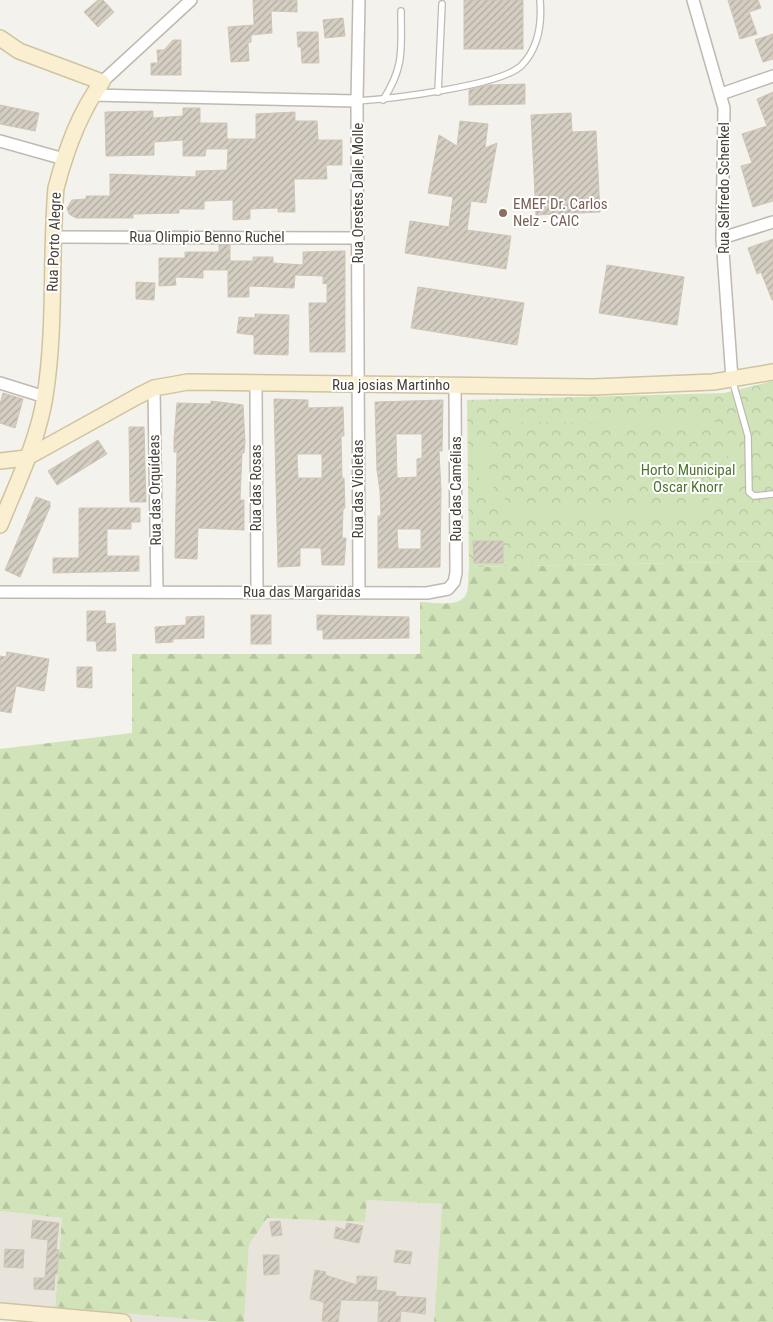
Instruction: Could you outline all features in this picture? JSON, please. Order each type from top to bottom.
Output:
[{"type":"street","name":"Rua Porto Alegre","points":[[0,525],[37,433],[45,397],[49,367],[56,188],[64,159],[92,95],[102,82],[191,0]]},
{"type":"street","name":"Rua Orestes Dalle Molle","points":[[358,385],[357,101],[359,0]]},
{"type":"street","name":"Rua Selfredo Schenkel","points":[[693,0],[724,108],[722,238],[732,379]]},
{"type":"street","points":[[0,38],[19,51],[102,82]]},
{"type":"street","points":[[721,94],[773,76]]},
{"type":"street","points":[[92,95],[357,101]]},
{"type":"street","points":[[0,140],[64,159]]},
{"type":"street","points":[[722,238],[773,222]]},
{"type":"street","name":"Rua Olimpio Benno Ruchel","points":[[55,237],[358,238]]},
{"type":"street","name":"Rua josias Martinho","points":[[26,458],[154,388],[188,382],[594,387],[713,382],[773,372]]},
{"type":"street","points":[[0,383],[45,397]]},
{"type":"street","name":"Rua das Rosas","points":[[256,384],[257,592]]},
{"type":"street","name":"Rua das Violetas","points":[[358,385],[359,592]]},
{"type":"street","name":"Rua das Camélias","points":[[448,589],[454,582],[456,573],[456,386]]},
{"type":"street","name":"Rua das Orquídeas","points":[[154,388],[156,592]]},
{"type":"street","points":[[0,461],[26,458]]},
{"type":"street","name":"Rua das Margaridas","points":[[0,592],[426,592],[448,589]]},
{"type":"street","points":[[0,1311],[123,1322]]},
{"type":"lane","points":[[357,101],[383,100],[438,92],[498,78],[520,66],[534,47],[541,15],[540,0]]},
{"type":"lane","points":[[438,92],[442,4]]},
{"type":"lane","points":[[383,100],[395,82],[400,68],[401,10]]},
{"type":"lane","points":[[732,379],[748,436],[750,454],[749,492],[754,496],[773,494]]},
{"type":"shaded area","points":[[367,1200],[442,1204],[434,1322],[244,1322],[249,1245],[267,1218],[365,1222]]},
{"type":"shaded area","points":[[0,1211],[62,1218],[55,1307],[220,1322],[26,1322],[0,1320]]},
{"type":"green space","name":"Horto Municipal Oscar Knorr","points":[[773,381],[773,561],[469,567],[467,400],[724,393]]},
{"type":"green space","points":[[525,412],[702,415],[719,425],[731,438],[738,453],[739,469],[735,484],[726,498],[713,509],[694,516],[516,515],[498,505],[485,491],[478,476],[477,459],[481,443],[490,429],[505,418]],"holes":[[[526,422],[699,425],[713,433],[723,443],[728,455],[729,468],[726,480],[719,492],[708,500],[693,506],[518,506],[503,498],[493,487],[487,474],[486,460],[490,447],[498,436],[510,427]]]},
{"type":"green space","points":[[773,561],[773,1322],[434,1322],[442,1204],[367,1200],[365,1222],[267,1218],[249,1245],[244,1322],[220,1322],[55,1307],[62,1218],[0,1211],[0,749],[132,733],[132,654],[420,654],[420,602],[453,603],[459,601],[467,592],[469,567]]},
{"type":"building","points":[[98,0],[103,0],[114,12],[98,27],[84,12]]},
{"type":"building","points":[[253,0],[297,0],[297,12],[271,11],[272,33],[251,35],[251,42],[248,43],[249,61],[231,62],[228,27],[254,25]]},
{"type":"building","points":[[464,0],[523,0],[523,49],[464,49]]},
{"type":"building","points":[[728,0],[758,0],[761,8],[749,12],[757,34],[740,39]]},
{"type":"building","points":[[343,18],[345,36],[325,38],[323,20]]},
{"type":"building","points":[[297,32],[318,32],[319,63],[302,63],[301,47],[298,47]]},
{"type":"building","points":[[773,34],[773,59],[763,62],[755,40]]},
{"type":"building","points":[[173,40],[181,40],[181,75],[151,75],[151,63],[158,63],[157,50],[164,50]]},
{"type":"building","points":[[525,84],[525,104],[469,105],[469,90],[488,85]]},
{"type":"building","points":[[773,92],[773,201],[753,207],[741,166],[752,163],[742,134],[767,126],[757,99]]},
{"type":"building","points":[[0,105],[39,113],[35,131],[0,124]]},
{"type":"building","points":[[183,108],[200,108],[200,123],[227,123],[227,139],[256,139],[256,114],[295,112],[295,121],[317,121],[318,140],[342,140],[342,165],[326,165],[327,179],[294,179],[295,212],[278,212],[278,208],[250,209],[250,219],[233,220],[233,200],[204,201],[204,209],[179,209],[179,213],[133,214],[133,218],[76,218],[69,214],[67,208],[72,200],[86,199],[86,196],[110,196],[110,174],[196,177],[196,171],[227,170],[228,149],[206,149],[205,156],[183,156],[183,140],[154,142],[154,155],[106,156],[105,112],[153,111],[153,118],[183,116]]},
{"type":"building","points":[[571,113],[572,132],[596,131],[600,212],[536,215],[531,115]]},
{"type":"building","points":[[460,121],[488,124],[485,148],[497,143],[486,203],[471,201],[467,230],[511,236],[506,269],[405,253],[410,221],[449,227],[453,197],[428,193],[439,135],[457,146]]},
{"type":"building","points":[[773,239],[772,300],[761,272],[757,274],[748,248]]},
{"type":"building","points":[[219,245],[230,245],[230,261],[253,261],[253,257],[273,257],[273,263],[303,265],[303,252],[345,251],[345,352],[310,352],[309,303],[327,303],[327,283],[323,284],[323,276],[295,275],[294,288],[249,286],[249,297],[228,297],[228,270],[203,270],[203,278],[175,277],[176,285],[159,286],[159,258],[185,258],[185,252],[219,252]]},
{"type":"building","points":[[607,265],[684,277],[677,325],[599,313]]},
{"type":"building","points":[[136,282],[155,283],[154,300],[136,299]]},
{"type":"building","points":[[418,287],[524,303],[517,345],[411,328]]},
{"type":"building","points":[[255,314],[289,315],[288,355],[254,354],[254,335],[237,333],[239,317],[255,318]]},
{"type":"building","points":[[3,393],[23,399],[15,428],[0,423],[0,404]]},
{"type":"building","points":[[274,399],[308,400],[308,408],[343,407],[344,436],[341,436],[345,508],[343,509],[342,538],[346,538],[344,565],[322,565],[321,548],[300,548],[300,566],[278,567]],"holes":[[[297,454],[322,454],[322,478],[298,478]]]},
{"type":"building","points":[[443,400],[442,451],[439,451],[441,490],[440,567],[378,568],[378,516],[381,516],[377,470],[375,402]],"holes":[[[396,434],[422,434],[422,458],[417,459],[417,477],[397,478]],[[397,529],[421,529],[421,549],[398,549]]]},
{"type":"building","points":[[211,401],[243,405],[245,442],[244,453],[242,453],[240,500],[244,500],[244,530],[198,528],[197,559],[175,558],[177,452],[174,452],[174,439],[177,403],[211,404]]},
{"type":"building","points":[[129,427],[144,427],[146,502],[130,502]]},
{"type":"building","points":[[98,440],[107,454],[57,485],[48,471]]},
{"type":"building","points":[[36,497],[50,502],[50,507],[20,577],[5,570]]},
{"type":"building","points":[[79,508],[140,508],[140,522],[131,522],[131,529],[107,529],[107,556],[139,556],[139,571],[53,573],[53,558],[79,558]]},
{"type":"building","points":[[473,541],[503,541],[503,563],[474,563]]},
{"type":"building","points":[[87,611],[105,611],[106,624],[115,623],[116,651],[97,651],[96,641],[87,641]]},
{"type":"building","points":[[251,615],[271,615],[271,644],[251,644]]},
{"type":"building","points":[[317,615],[409,617],[409,638],[323,639],[323,630],[317,630]]},
{"type":"building","points":[[204,616],[204,638],[173,639],[173,642],[156,643],[155,627],[186,625],[186,617]]},
{"type":"building","points":[[7,652],[49,659],[44,691],[16,686],[11,713],[0,711],[0,656],[6,657]]},
{"type":"building","points":[[77,667],[92,667],[92,688],[77,687]]},
{"type":"building","points":[[33,1220],[59,1223],[56,1249],[59,1250],[54,1290],[34,1289],[34,1278],[45,1278],[48,1240],[31,1238]]},
{"type":"building","points":[[280,1221],[282,1235],[272,1236],[270,1222]]},
{"type":"building","points":[[347,1223],[363,1226],[359,1243],[334,1238],[336,1227],[345,1230]]},
{"type":"building","points":[[5,1249],[24,1250],[23,1268],[4,1267]]},
{"type":"building","points":[[396,1250],[412,1252],[410,1264],[394,1262]]},
{"type":"building","points":[[263,1255],[279,1255],[279,1274],[264,1275]]},
{"type":"building","points":[[315,1270],[326,1272],[325,1275],[357,1285],[357,1276],[377,1277],[376,1290],[396,1292],[395,1296],[426,1298],[425,1314],[401,1311],[400,1322],[378,1322],[379,1301],[341,1300],[338,1322],[322,1321],[324,1302],[310,1299]]},
{"type":"place","name":"EMEF Dr. Carlos Nelz - CAIC","points":[[503,213]]}]
